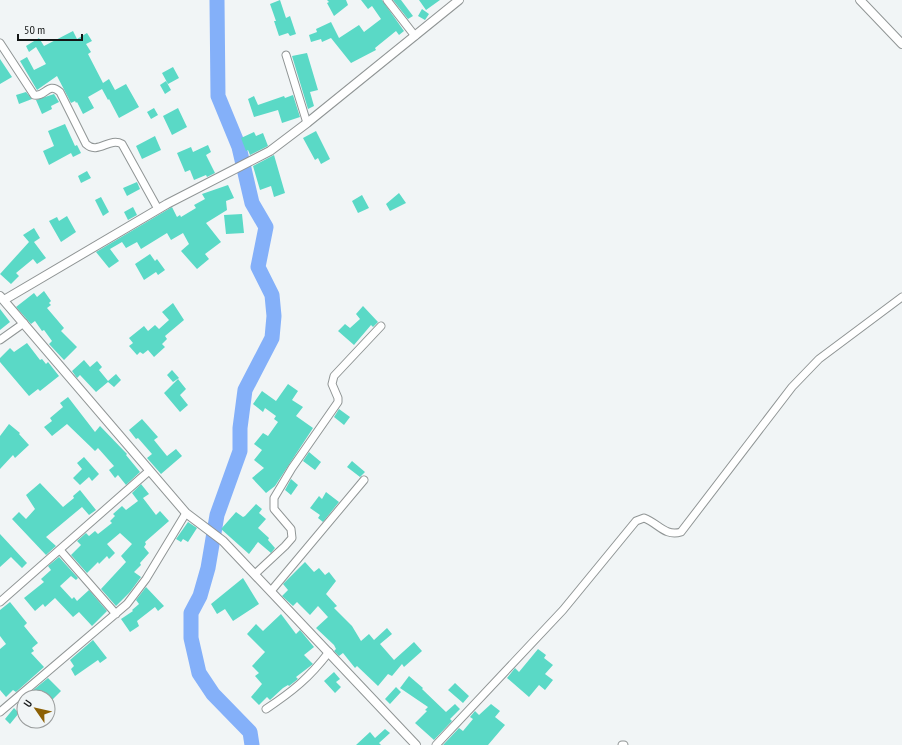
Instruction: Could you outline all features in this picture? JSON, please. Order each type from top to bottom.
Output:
[{"type":"street","points":[[387,0],[415,36]]},
{"type":"street","points":[[416,745],[223,541],[186,513],[148,471],[2,298],[158,209],[270,151],[307,123],[459,0]]},
{"type":"street","points":[[860,0],[902,44]]},
{"type":"street","points":[[0,43],[34,95],[40,95],[52,88],[56,88],[60,92],[86,144],[90,147],[96,148],[115,141],[122,144],[158,209]]},
{"type":"street","points":[[286,55],[307,123]]},
{"type":"street","points":[[436,745],[563,610],[636,521],[644,518],[668,533],[674,534],[681,532],[769,416],[797,382],[819,359],[902,296]]},
{"type":"street","points":[[0,340],[24,323]]},
{"type":"street","points":[[255,574],[292,538],[291,529],[274,509],[274,498],[338,402],[338,398],[332,384],[334,376],[381,326]]},
{"type":"street","points":[[0,602],[148,471]]},
{"type":"street","points":[[271,591],[364,480]]},
{"type":"street","points":[[0,712],[116,614],[136,593],[186,513]]},
{"type":"street","points":[[60,550],[116,614]]},
{"type":"street","points":[[266,709],[290,693],[312,674],[329,652]]},
{"type":"building","points":[[280,0],[286,18],[290,16],[296,34],[290,36],[288,33],[279,36],[270,4]]},
{"type":"building","points":[[327,0],[346,0],[348,5],[334,16],[327,3],[329,2]]},
{"type":"building","points":[[361,0],[382,0],[404,31],[399,35],[396,31],[375,48],[376,50],[351,63],[331,38],[322,42],[321,39],[311,42],[309,35],[317,32],[316,29],[331,22],[339,38],[359,25],[364,32],[381,19],[372,6],[368,9]]},
{"type":"building","points":[[393,0],[401,0],[413,16],[408,19]]},
{"type":"building","points":[[419,0],[440,0],[426,10]]},
{"type":"building","points":[[422,9],[429,14],[425,20],[418,16]]},
{"type":"building","points":[[73,31],[77,39],[87,33],[92,41],[86,44],[91,52],[88,54],[103,83],[109,79],[115,90],[126,84],[139,107],[119,118],[102,89],[88,97],[94,108],[83,114],[77,102],[76,103],[75,101],[71,103],[57,76],[37,90],[20,61],[27,57],[34,70],[46,64],[36,47],[29,52],[26,46],[39,38],[44,46]]},
{"type":"building","points":[[307,53],[318,90],[310,92],[314,106],[308,109],[292,56]]},
{"type":"building","points":[[0,59],[12,77],[0,84]]},
{"type":"building","points":[[173,67],[179,78],[168,84],[162,73]]},
{"type":"building","points":[[166,81],[171,90],[165,94],[160,85]]},
{"type":"building","points":[[26,92],[32,99],[19,104],[16,95]]},
{"type":"building","points":[[54,94],[59,102],[51,106],[52,109],[42,114],[36,100]]},
{"type":"building","points":[[293,95],[300,117],[282,123],[278,110],[254,117],[248,99],[254,96],[258,105],[284,96],[285,98]]},
{"type":"building","points":[[154,108],[158,115],[151,119],[147,112]]},
{"type":"building","points":[[178,108],[187,127],[172,135],[163,116]]},
{"type":"building","points":[[65,124],[75,146],[77,145],[81,153],[73,157],[71,153],[49,165],[43,151],[54,146],[48,131]]},
{"type":"building","points":[[316,131],[330,159],[321,164],[318,158],[315,160],[303,138]]},
{"type":"building","points":[[254,132],[256,136],[263,133],[268,146],[250,155],[248,150],[246,151],[241,138]]},
{"type":"building","points":[[155,136],[161,150],[142,159],[136,146]]},
{"type":"building","points":[[208,145],[211,152],[206,155],[215,173],[207,177],[206,175],[194,180],[190,170],[185,172],[177,153],[191,147],[193,152]]},
{"type":"building","points":[[274,155],[285,193],[274,197],[271,186],[260,190],[253,166]]},
{"type":"building","points":[[87,171],[91,178],[81,183],[78,176]]},
{"type":"building","points":[[137,182],[140,189],[127,196],[123,188]]},
{"type":"building","points":[[228,185],[234,198],[226,201],[227,210],[206,223],[221,242],[205,254],[209,259],[197,269],[181,251],[189,244],[183,233],[171,240],[167,233],[141,249],[137,242],[126,248],[122,242],[110,249],[119,261],[109,268],[96,252],[172,207],[177,217],[180,215],[181,217],[196,208],[194,205],[205,199],[202,194]]},
{"type":"building","points":[[399,193],[406,203],[390,211],[386,204]]},
{"type":"building","points":[[362,195],[369,208],[358,213],[352,201]]},
{"type":"building","points":[[101,197],[109,212],[103,216],[95,200]]},
{"type":"building","points":[[133,207],[137,215],[128,220],[124,212]]},
{"type":"building","points":[[242,214],[244,233],[226,234],[224,215]]},
{"type":"building","points":[[67,216],[76,232],[61,242],[49,221],[57,217],[59,221]]},
{"type":"building","points":[[34,228],[40,238],[34,242],[46,258],[37,264],[33,259],[16,273],[19,276],[11,284],[0,274],[29,242],[23,235]]},
{"type":"building","points":[[150,254],[155,261],[157,259],[165,270],[158,275],[156,272],[144,280],[135,264]]},
{"type":"building","points":[[44,291],[51,301],[49,303],[51,305],[47,308],[64,328],[61,331],[77,347],[64,360],[49,344],[52,341],[44,330],[42,331],[35,321],[31,324],[16,307],[34,293],[37,297]]},
{"type":"building","points":[[173,303],[184,320],[165,336],[167,339],[162,344],[165,347],[154,357],[148,350],[143,354],[140,352],[137,355],[129,346],[133,343],[129,338],[144,326],[148,331],[155,325],[159,329],[169,320],[162,312]]},
{"type":"building","points":[[363,306],[378,322],[373,327],[371,325],[354,345],[338,331],[345,324],[350,328],[360,319],[356,314]]},
{"type":"building","points":[[0,309],[10,322],[0,330]]},
{"type":"building","points":[[27,343],[40,360],[42,359],[46,364],[48,362],[59,376],[40,391],[38,389],[29,396],[0,362],[0,358],[10,348],[14,352]]},
{"type":"building","points":[[84,360],[90,367],[97,361],[102,367],[99,370],[108,381],[116,374],[121,380],[114,387],[108,382],[96,392],[80,375],[77,378],[72,371]]},
{"type":"building","points":[[172,370],[179,378],[173,382],[167,375]]},
{"type":"building","points":[[178,379],[186,389],[180,395],[188,405],[180,412],[164,393]]},
{"type":"building","points":[[288,384],[298,391],[292,400],[303,407],[296,416],[313,428],[275,486],[266,493],[252,478],[264,468],[254,460],[262,450],[254,444],[263,433],[268,436],[278,422],[274,419],[276,416],[265,408],[263,412],[253,404],[262,391],[276,401]]},
{"type":"building","points":[[68,397],[95,432],[100,426],[127,454],[126,455],[140,472],[126,485],[118,475],[115,478],[109,470],[114,466],[98,448],[95,451],[67,424],[52,436],[44,427],[52,421],[50,418],[63,407],[60,403]]},
{"type":"building","points":[[339,409],[350,417],[344,425],[334,417]]},
{"type":"building","points":[[142,419],[158,437],[154,440],[167,456],[176,449],[182,456],[161,474],[147,458],[152,454],[129,430]]},
{"type":"building","points":[[9,424],[20,433],[19,434],[29,445],[15,458],[13,455],[0,469],[0,436]]},
{"type":"building","points":[[309,452],[321,462],[315,470],[303,461]]},
{"type":"building","points":[[84,457],[99,474],[92,481],[89,477],[80,485],[73,478],[82,469],[77,463]]},
{"type":"building","points":[[352,461],[365,472],[360,477],[347,467]]},
{"type":"building","points":[[291,479],[298,485],[291,495],[285,490]]},
{"type":"building","points":[[40,483],[63,507],[74,498],[73,496],[80,490],[96,510],[89,515],[82,507],[46,537],[56,546],[46,555],[12,519],[19,512],[26,519],[35,509],[26,495]]},
{"type":"building","points":[[141,484],[149,494],[143,498],[156,515],[160,511],[169,521],[145,542],[146,544],[144,547],[149,553],[134,572],[141,577],[130,592],[116,606],[101,589],[126,562],[121,556],[132,544],[120,533],[107,544],[115,553],[109,559],[107,556],[99,564],[98,562],[87,573],[71,555],[81,545],[77,541],[86,533],[89,536],[95,531],[98,534],[112,523],[110,521],[115,516],[113,514],[122,506],[126,510],[138,501],[132,493]]},
{"type":"building","points":[[326,492],[339,502],[323,522],[318,518],[320,515],[310,508],[319,496],[322,499]]},
{"type":"building","points":[[256,504],[262,509],[259,513],[266,519],[258,528],[269,538],[268,540],[275,548],[271,553],[258,542],[249,554],[221,529],[236,512],[243,517]]},
{"type":"building","points":[[188,522],[197,528],[188,542],[183,539],[181,542],[176,539]]},
{"type":"building","points":[[0,534],[27,563],[22,568],[11,557],[0,567]]},
{"type":"building","points":[[59,557],[78,578],[76,580],[71,576],[60,586],[72,599],[74,597],[77,601],[89,590],[107,611],[92,626],[79,612],[73,617],[55,598],[45,607],[43,604],[35,611],[24,598],[44,582],[41,579],[51,570],[48,566]]},
{"type":"building","points":[[305,562],[314,572],[319,568],[325,575],[329,572],[336,581],[326,594],[337,606],[334,608],[352,626],[361,641],[369,634],[374,640],[387,628],[392,634],[380,644],[394,660],[414,642],[422,651],[404,667],[402,664],[392,676],[388,674],[378,686],[357,666],[355,668],[343,653],[339,656],[334,651],[336,649],[334,645],[316,628],[328,617],[318,606],[310,615],[297,602],[293,606],[282,596],[288,590],[283,584]]},
{"type":"building","points":[[243,578],[259,604],[233,621],[225,609],[217,614],[211,604]]},
{"type":"building","points":[[146,587],[164,606],[158,611],[155,607],[137,621],[139,626],[130,632],[121,619],[133,611],[132,610],[139,604],[136,600]]},
{"type":"building","points":[[10,602],[27,623],[24,626],[38,643],[32,648],[34,651],[31,653],[44,667],[19,689],[16,689],[16,692],[13,690],[6,697],[0,690],[0,649],[6,644],[0,636],[0,610]]},
{"type":"building","points":[[281,614],[296,634],[300,630],[314,647],[304,655],[313,664],[296,677],[298,679],[289,686],[288,685],[283,688],[270,700],[267,697],[259,705],[251,697],[262,684],[255,676],[259,673],[252,666],[265,652],[247,634],[256,624],[263,631]]},
{"type":"building","points":[[93,640],[107,658],[100,663],[98,660],[75,676],[71,669],[74,666],[70,660]]},
{"type":"building","points":[[538,649],[546,655],[544,658],[553,665],[545,674],[553,680],[545,690],[539,685],[529,697],[507,678],[515,668],[519,672]]},
{"type":"building","points":[[334,672],[340,679],[336,682],[341,687],[335,693],[324,681]]},
{"type":"building","points":[[409,676],[446,712],[455,704],[460,709],[450,719],[452,721],[434,740],[415,723],[427,711],[425,710],[428,707],[400,688]]},
{"type":"building","points":[[48,678],[61,691],[56,696],[56,689],[35,689]]},
{"type":"building","points":[[455,683],[469,696],[463,703],[448,690]]},
{"type":"building","points":[[396,687],[401,692],[390,704],[385,699]]},
{"type":"building","points":[[491,704],[500,711],[495,717],[505,725],[488,745],[443,745],[459,728],[463,731],[473,719],[470,717],[475,711],[479,715]]},
{"type":"building","points":[[14,708],[16,710],[16,717],[10,724],[5,719]]},
{"type":"building","points":[[385,729],[390,733],[379,743],[381,745],[356,745],[370,732],[375,738]]},
{"type":"waterway","points":[[217,0],[218,96],[239,147],[252,203],[266,227],[258,267],[272,295],[274,316],[272,338],[245,390],[240,428],[240,451],[217,515],[208,568],[200,596],[191,613],[191,638],[199,673],[213,694],[250,732],[252,745]]}]
